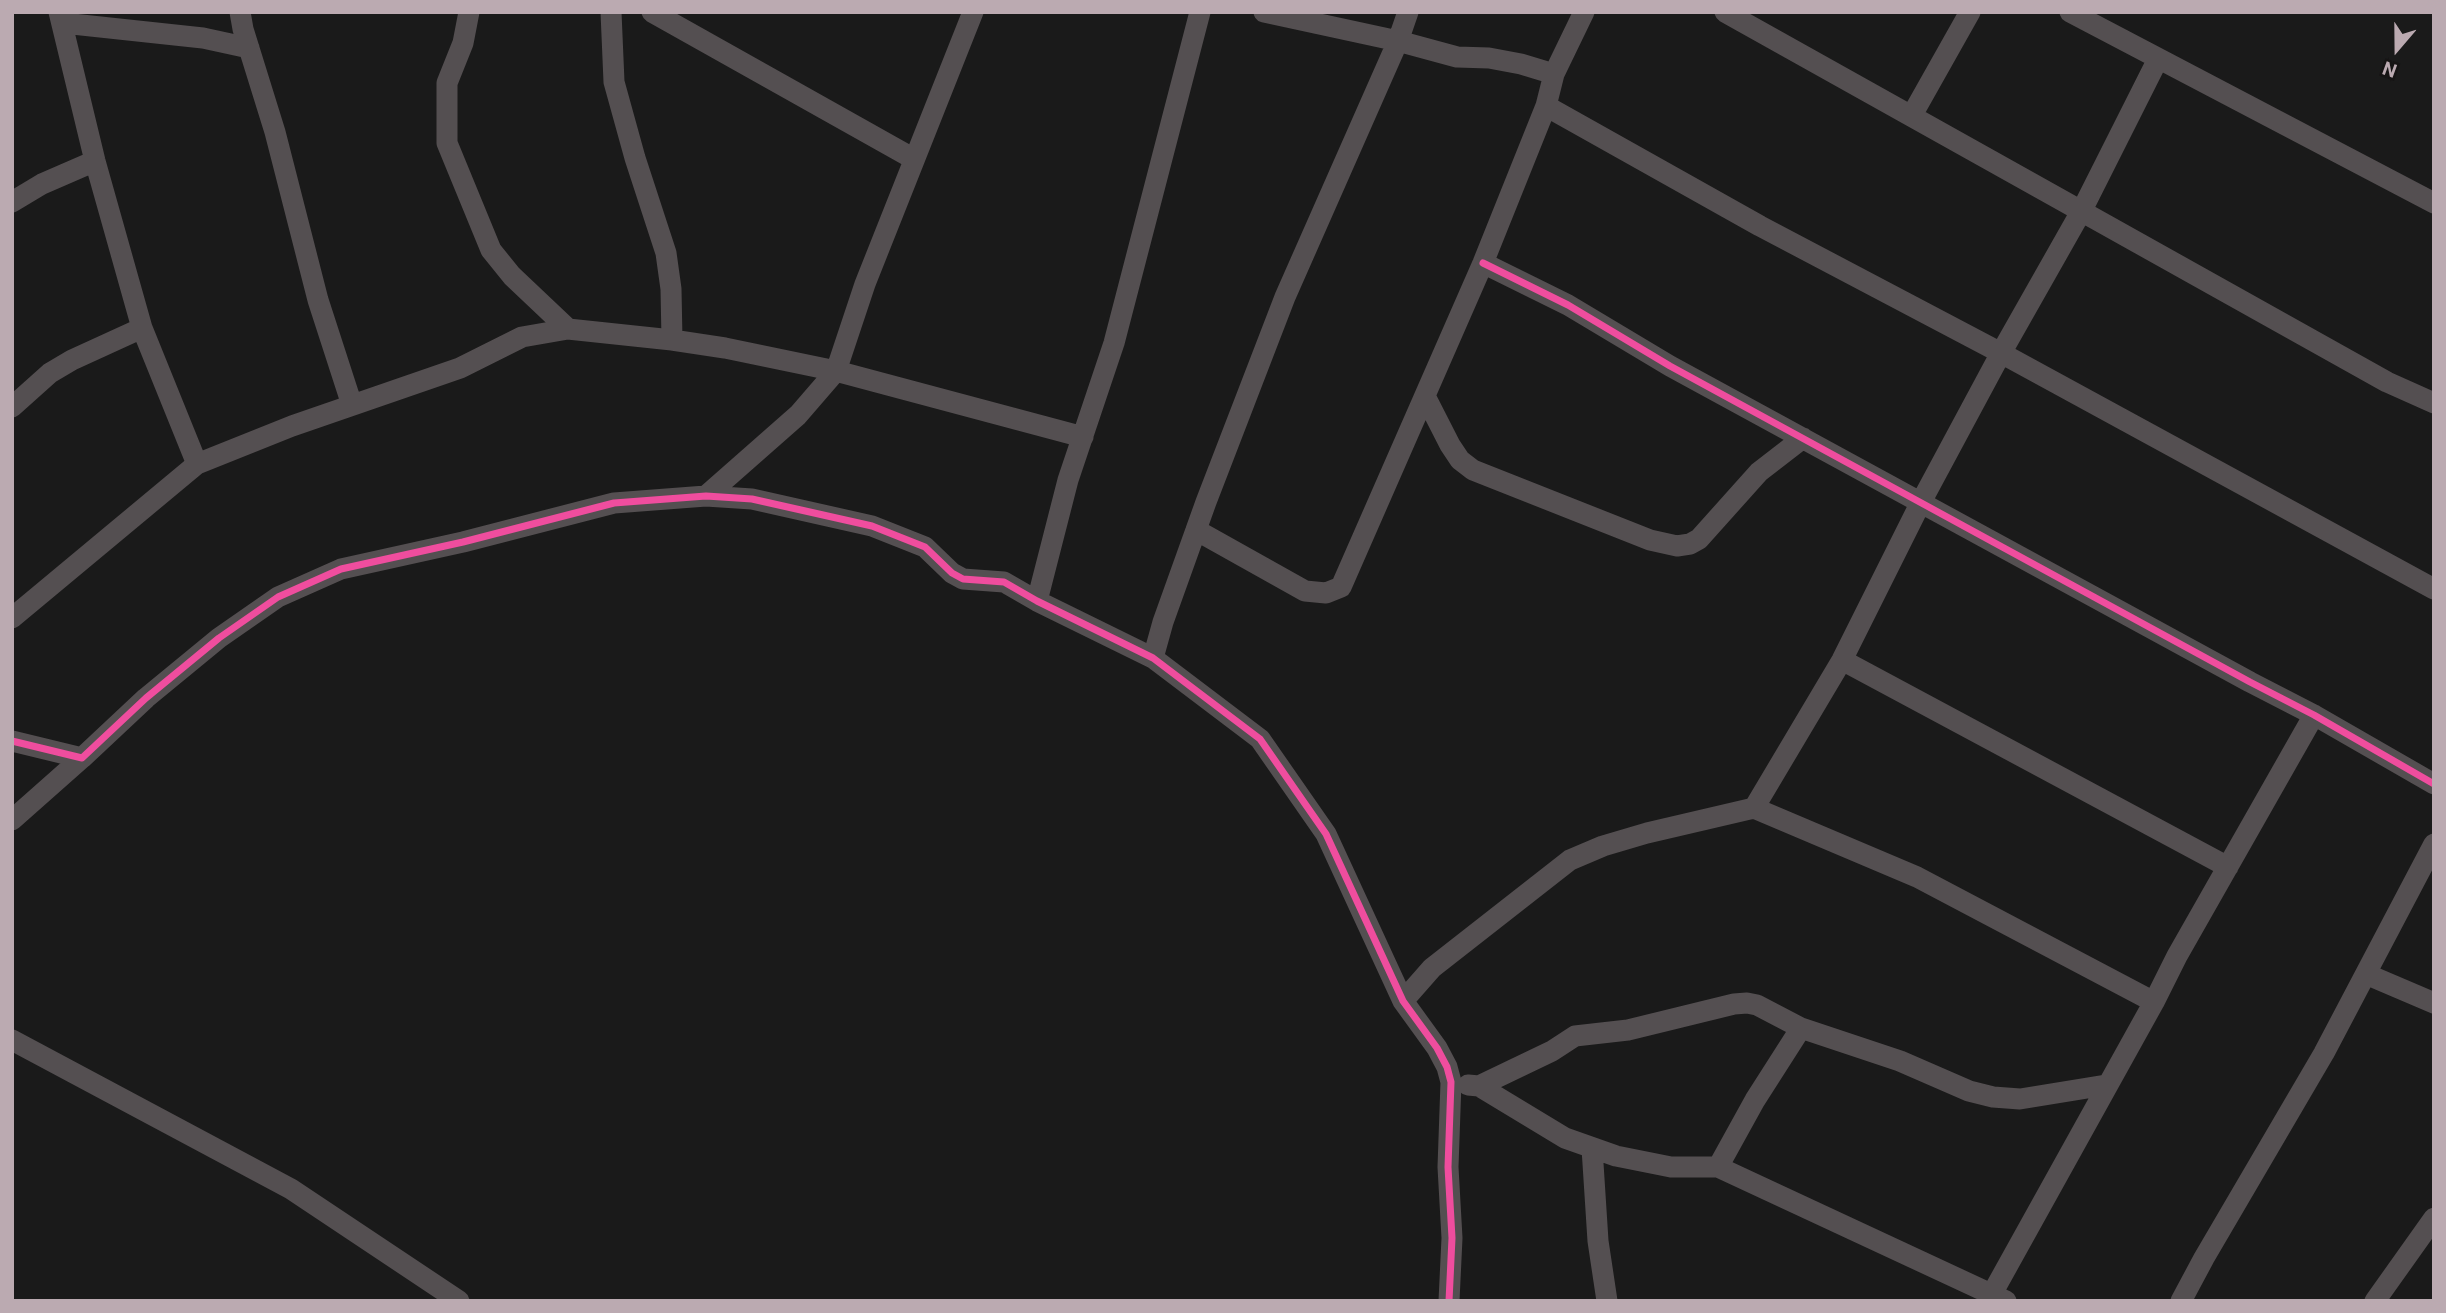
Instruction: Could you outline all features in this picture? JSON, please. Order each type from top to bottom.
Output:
[{"type":"street","points":[[240,12],[275,132],[318,300],[352,405]]},
{"type":"street","points":[[468,12],[463,44],[447,83],[447,143],[491,250],[512,276],[568,329]]},
{"type":"street","points":[[611,12],[614,82],[666,253],[671,289],[672,340]]},
{"type":"street","points":[[652,12],[914,159]]},
{"type":"street","points":[[706,496],[798,415],[835,371],[865,284],[973,12]]},
{"type":"street","points":[[1037,601],[1068,480],[1114,343],[1200,12]]},
{"type":"street","points":[[1264,12],[1398,41],[1457,57],[1489,58],[1521,64],[1555,75]]},
{"type":"street","points":[[1153,658],[1196,530],[1285,297],[1398,41],[1408,12]]},
{"type":"street","points":[[1196,530],[1305,591],[1326,593],[1341,587],[1483,263],[1546,106],[1555,75],[1584,12]]},
{"type":"street","points":[[1724,12],[2387,382],[2434,403]]},
{"type":"street","points":[[1912,115],[1970,12]]},
{"type":"street","points":[[2070,12],[2434,202]]},
{"type":"street","points":[[197,464],[142,328],[95,161],[61,18],[203,38],[249,48]]},
{"type":"street","points":[[1754,807],[1842,660],[1921,502],[2001,352],[2082,210],[2158,59]]},
{"type":"street","points":[[1546,106],[1760,226],[2001,352],[2434,589]]},
{"type":"street","points":[[12,202],[42,184],[95,161]]},
{"type":"street","points":[[1483,263],[1568,305],[1670,366],[2314,715],[2434,784]]},
{"type":"street","points":[[12,407],[50,373],[142,328]]},
{"type":"street","points":[[12,618],[197,464],[292,426],[460,368],[522,337],[568,329],[672,340],[835,371],[1083,437]]},
{"type":"street","points":[[1424,396],[1460,460],[1473,470],[1650,540],[1677,546],[1699,539],[1759,472],[1803,438]]},
{"type":"street","points":[[12,820],[146,698],[219,638],[278,597],[341,569],[463,542],[614,503],[706,496],[752,499],[872,526],[925,547],[952,573],[964,579],[1004,582],[1153,658],[1260,739],[1326,834],[1403,1001],[1437,1048],[1447,1067],[1451,1082],[1448,1167],[1452,1238],[1449,1301]]},
{"type":"street","points":[[1842,660],[2228,867]]},
{"type":"street","points":[[1451,1082],[1479,1086],[1565,1138],[1616,1156],[1671,1167],[1718,1167],[1995,1298],[2106,1085],[2314,715]]},
{"type":"street","points":[[12,741],[82,758]]},
{"type":"street","points":[[1403,1001],[1432,968],[1570,860],[1603,846],[1647,833],[1754,807],[1917,877],[2154,1002]]},
{"type":"street","points":[[2181,1301],[2324,1053],[2434,844]]},
{"type":"street","points":[[2366,974],[2434,1003]]},
{"type":"street","points":[[1479,1086],[1552,1051],[1574,1036],[1628,1030],[1734,1004],[1757,1005],[1801,1028],[1900,1061],[1969,1091],[1993,1097],[2020,1099],[2106,1085]]},
{"type":"street","points":[[1718,1167],[1755,1100],[1801,1028]]},
{"type":"street","points":[[12,1040],[290,1189],[459,1301]]},
{"type":"street","points":[[1592,1148],[1598,1241],[1612,1298]]},
{"type":"street","points":[[2375,1301],[2434,1218]]},
{"type":"cycle path","points":[[1483,263],[1568,305],[1670,366],[2314,715],[2434,784]]},
{"type":"cycle path","points":[[12,741],[82,758],[146,698],[219,638],[278,597],[341,569],[463,542],[614,503],[706,496],[752,499],[872,526],[925,547],[952,573],[963,579],[1004,582],[1153,658],[1260,739],[1326,834],[1403,1001],[1437,1048],[1447,1067],[1451,1082],[1448,1167],[1452,1238],[1449,1301]]}]
